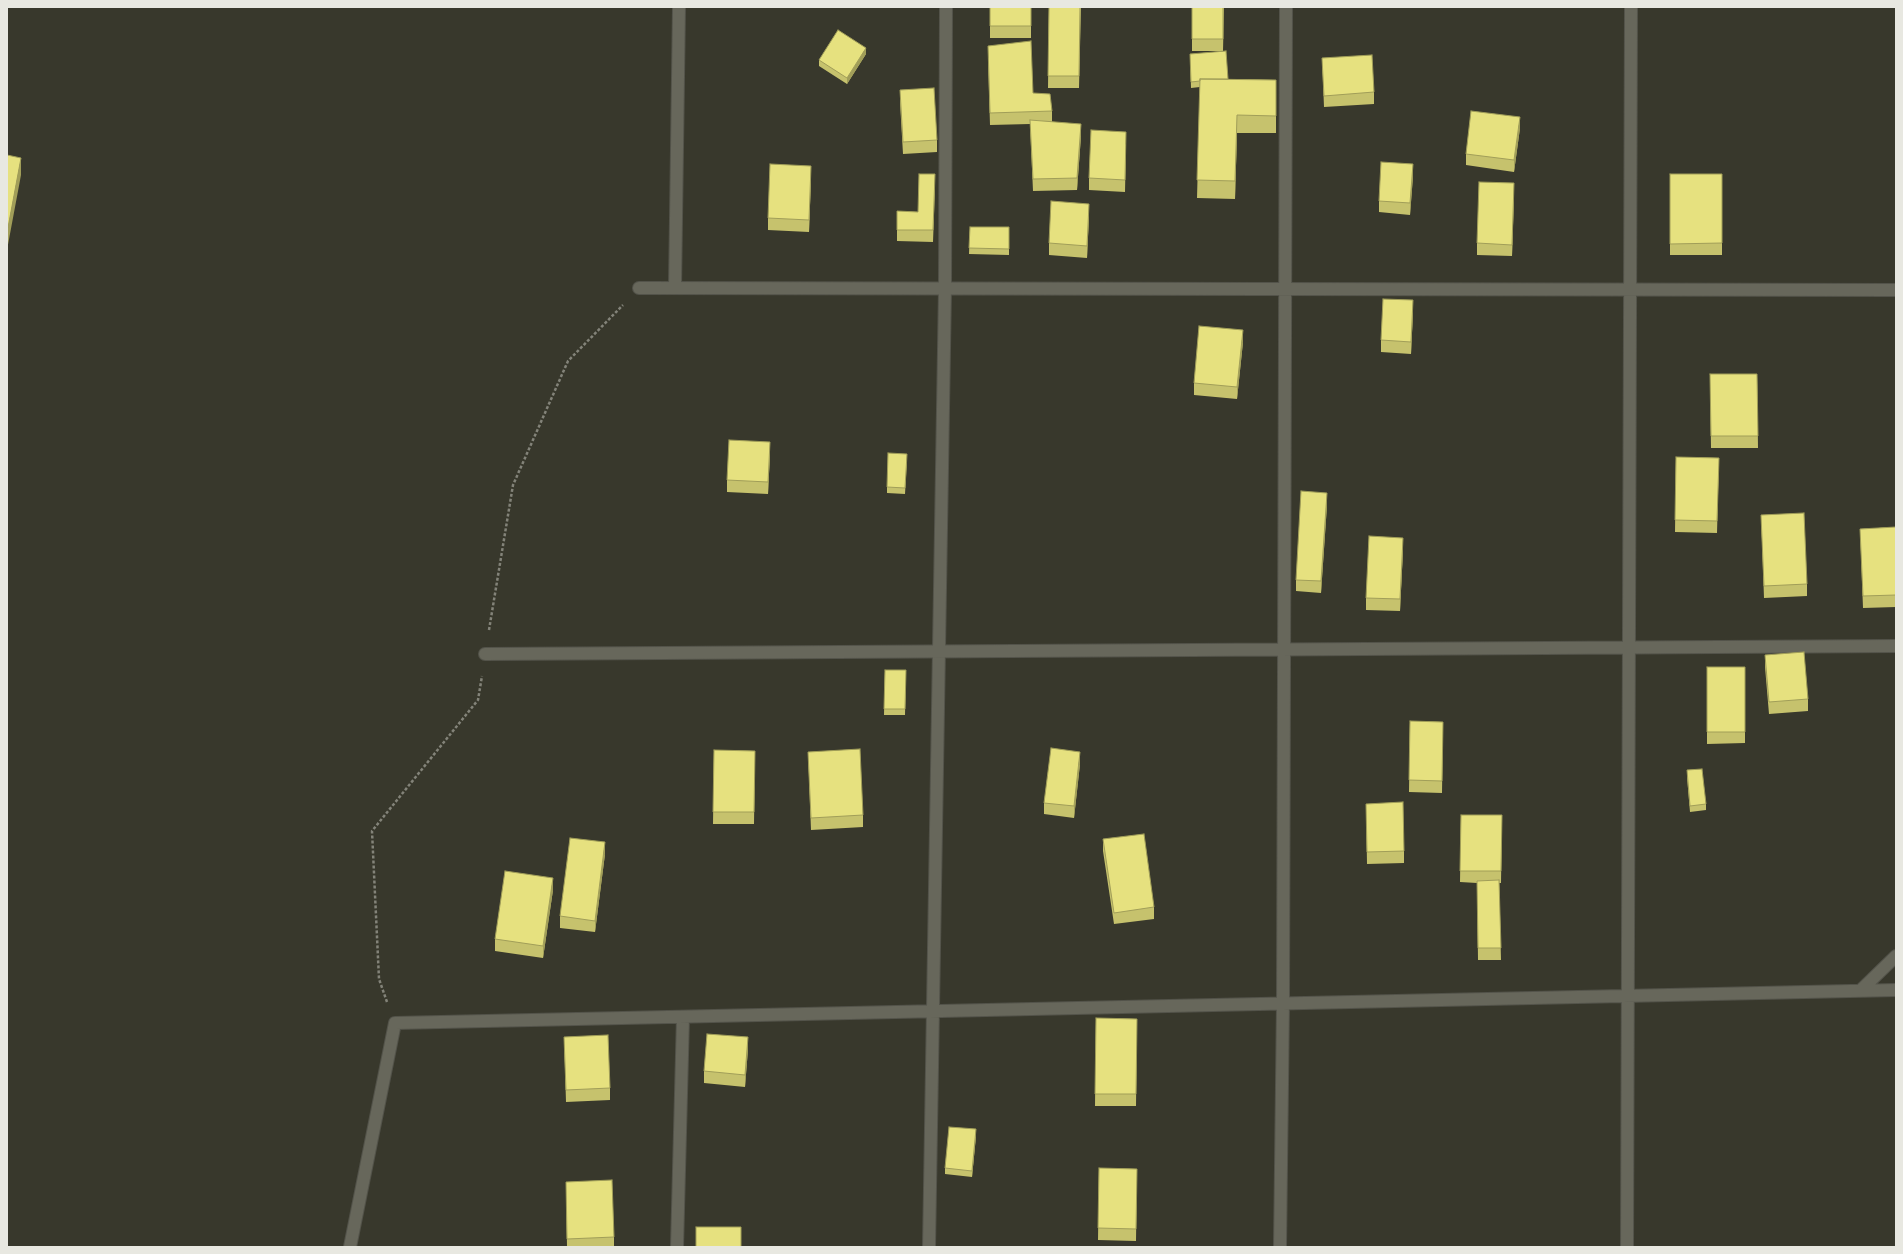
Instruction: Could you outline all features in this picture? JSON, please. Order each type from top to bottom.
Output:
[{"type":"street","points":[[676,288],[679,7]]},
{"type":"street","points":[[929,1247],[945,289],[946,7]]},
{"type":"street","points":[[1280,1247],[1283,1003],[1286,7]]},
{"type":"street","points":[[1627,1247],[1631,7]]},
{"type":"street","points":[[639,288],[1896,290]]},
{"type":"street","points":[[485,654],[1896,646]]},
{"type":"street","points":[[1861,990],[1896,956]]},
{"type":"street","points":[[350,1247],[395,1023],[1896,990]]},
{"type":"street","points":[[677,1247],[683,1017]]},
{"type":"building","points":[[990,7],[1031,7],[1031,26],[990,26]]},
{"type":"building","points":[[1049,7],[1080,7],[1079,76],[1048,76]]},
{"type":"building","points":[[1192,7],[1223,7],[1223,39],[1192,39]]},
{"type":"building","points":[[838,30],[866,48],[847,78],[819,60]]},
{"type":"building","points":[[1031,41],[1033,93],[1050,94],[1052,111],[990,113],[988,46]]},
{"type":"building","points":[[1226,51],[1228,79],[1200,79],[1200,81],[1191,82],[1190,54]]},
{"type":"building","points":[[1372,55],[1374,92],[1324,96],[1322,58]]},
{"type":"building","points":[[1200,79],[1276,80],[1276,116],[1237,115],[1235,181],[1197,180]]},
{"type":"building","points":[[934,88],[937,140],[903,142],[900,90]]},
{"type":"building","points":[[1471,111],[1520,117],[1514,160],[1466,154]]},
{"type":"building","points":[[1030,120],[1081,124],[1077,178],[1033,179]]},
{"type":"building","points":[[1091,130],[1126,132],[1125,180],[1089,178]]},
{"type":"building","points":[[7,155],[21,158],[7,233]]},
{"type":"building","points":[[1381,162],[1413,164],[1410,203],[1379,201]]},
{"type":"building","points":[[770,164],[811,166],[809,220],[768,218]]},
{"type":"building","points":[[919,174],[935,174],[933,230],[897,230],[897,211],[918,212]]},
{"type":"building","points":[[1670,174],[1722,174],[1722,243],[1670,244]]},
{"type":"building","points":[[1479,182],[1514,183],[1512,245],[1477,243]]},
{"type":"building","points":[[1051,201],[1089,204],[1087,246],[1049,243]]},
{"type":"building","points":[[970,227],[1009,227],[1009,249],[969,248]]},
{"type":"building","points":[[1383,299],[1413,300],[1411,342],[1381,340]]},
{"type":"building","points":[[1199,326],[1243,330],[1237,387],[1194,383]]},
{"type":"building","points":[[1710,374],[1757,374],[1758,436],[1711,436]]},
{"type":"building","points":[[729,440],[770,442],[768,482],[727,480]]},
{"type":"building","points":[[888,453],[907,454],[905,488],[887,487]]},
{"type":"building","points":[[1676,457],[1719,458],[1717,521],[1675,520]]},
{"type":"building","points":[[1301,491],[1327,493],[1321,581],[1296,580]]},
{"type":"building","points":[[1804,513],[1807,584],[1764,586],[1761,515]]},
{"type":"building","points":[[1896,527],[1896,595],[1863,596],[1860,529]]},
{"type":"building","points":[[1369,536],[1403,538],[1400,599],[1366,598]]},
{"type":"building","points":[[1804,652],[1808,699],[1769,702],[1765,655]]},
{"type":"building","points":[[1707,667],[1745,667],[1745,732],[1707,732]]},
{"type":"building","points":[[885,670],[906,670],[905,709],[884,709]]},
{"type":"building","points":[[1410,721],[1443,722],[1442,781],[1409,780]]},
{"type":"building","points":[[1051,748],[1080,752],[1074,806],[1044,803]]},
{"type":"building","points":[[860,749],[863,815],[811,818],[808,752]]},
{"type":"building","points":[[714,750],[755,751],[754,812],[713,812]]},
{"type":"building","points":[[1702,769],[1706,804],[1690,806],[1687,770]]},
{"type":"building","points":[[1403,802],[1404,851],[1367,852],[1366,804]]},
{"type":"building","points":[[1461,815],[1502,815],[1501,871],[1460,871]]},
{"type":"building","points":[[1144,834],[1154,907],[1114,913],[1103,839]]},
{"type":"building","points":[[570,838],[605,842],[595,921],[560,916]]},
{"type":"building","points":[[505,871],[553,878],[543,946],[495,939]]},
{"type":"building","points":[[1499,880],[1501,948],[1478,948],[1477,881]]},
{"type":"building","points":[[1096,1018],[1137,1019],[1136,1094],[1095,1094]]},
{"type":"building","points":[[707,1034],[748,1037],[745,1075],[704,1071]]},
{"type":"building","points":[[608,1035],[610,1088],[566,1090],[564,1037]]},
{"type":"building","points":[[949,1127],[976,1129],[972,1171],[945,1168]]},
{"type":"building","points":[[1099,1168],[1137,1169],[1136,1229],[1098,1228]]},
{"type":"building","points":[[612,1180],[614,1237],[567,1239],[566,1182]]},
{"type":"building","points":[[696,1227],[741,1227],[741,1247],[696,1247]]}]
